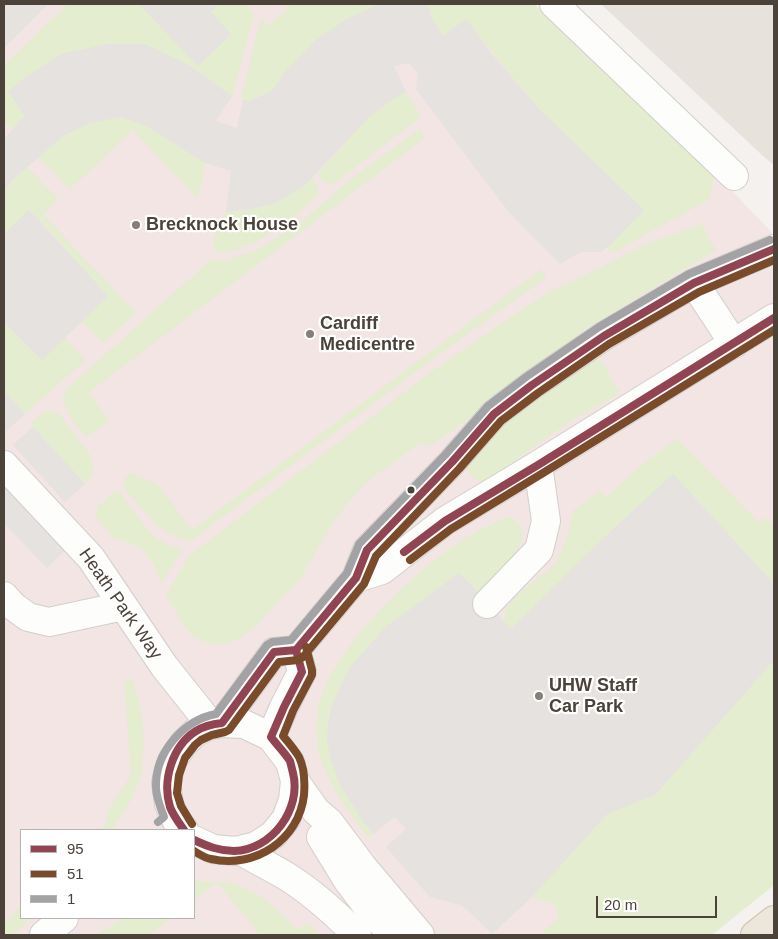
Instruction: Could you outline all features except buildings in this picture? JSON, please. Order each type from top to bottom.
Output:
[{"type":"highway","points":[[755,935],[774,920]]},
{"type":"street","points":[[554,4],[734,176]]},
{"type":"street","points":[[217,724],[274,652],[296,650],[356,578],[367,550],[452,462],[494,414],[532,385],[604,336],[694,283],[774,249]]},
{"type":"street","points":[[694,283],[734,344]]},
{"type":"street","points":[[356,578],[382,570],[445,521],[774,318]]},
{"type":"street","name":"Heath Park Way","points":[[4,465],[91,558],[164,666],[217,724]]},
{"type":"street","points":[[487,604],[539,550],[546,521],[538,465]]},
{"type":"street","points":[[4,596],[13,606],[28,617],[49,622],[124,606]]},
{"type":"street","points":[[271,738],[302,672],[296,650]]},
{"type":"street","points":[[180,829],[169,804],[166,782],[172,761],[184,743],[196,732],[217,724],[244,724],[271,738],[290,762],[295,781],[316,811],[329,822],[362,866],[420,935]]},
{"type":"street","points":[[195,838],[214,849],[235,851],[256,846],[273,835],[286,819],[293,800],[295,781]]},
{"type":"street","points":[[316,811],[318,832],[348,881],[392,935]]},
{"type":"street","points":[[239,850],[287,877],[322,903],[357,935]]},
{"type":"street","points":[[44,935],[63,919]]},
{"type":"shaded area","points":[[4,4],[534,4],[714,172],[774,235],[774,846],[672,935],[4,935]]},
{"type":"shaded area","points":[[4,4],[48,4],[4,48]]},
{"type":"shaded area","points":[[139,4],[219,4],[211,12],[231,34],[198,66]]},
{"type":"shaded area","points":[[379,4],[428,4],[431,17],[443,36],[466,19],[491,53],[539,109],[644,210],[608,247],[600,252],[581,252],[560,264],[508,211],[416,89],[418,73],[409,63],[394,66],[406,92],[390,101],[369,117],[305,185],[276,203],[252,209],[226,212],[231,171],[205,163],[145,125],[120,117],[90,123],[63,136],[11,181],[4,192],[4,139],[25,116],[8,92],[22,80],[61,54],[108,44],[145,44],[187,64],[232,96],[216,121],[237,128],[243,100],[251,100],[272,91],[286,71],[317,39],[347,19]]},
{"type":"shaded area","points":[[601,4],[774,4],[774,165],[764,157]]},
{"type":"shaded area","points":[[29,210],[108,296],[42,360],[4,322],[4,229],[6,232]]},
{"type":"shaded area","points":[[4,391],[25,414],[4,433]]},
{"type":"shaded area","points":[[33,427],[85,484],[65,502],[13,445]]},
{"type":"shaded area","name":"UHW Staff Car Park","points":[[673,474],[774,584],[774,660],[655,795],[607,814],[532,897],[492,934],[461,905],[430,897],[386,847],[406,829],[395,817],[373,834],[362,820],[339,783],[331,760],[327,740],[328,722],[332,706],[350,667],[387,626],[459,573],[511,629],[610,532]]},
{"type":"shaded area","points":[[4,487],[65,550],[47,568],[4,523]]},
{"type":"green space","points":[[68,4],[139,4],[198,65],[210,12],[219,4],[246,4],[254,14],[232,96],[187,64],[25,116],[12,130],[4,122],[4,66]]},
{"type":"green space","points":[[292,4],[379,4],[347,19],[286,71],[272,91],[250,100],[243,100],[242,95],[261,19],[269,26]]},
{"type":"green space","points":[[428,4],[534,4],[714,172],[713,185],[708,200],[614,253],[610,251],[607,247],[641,213],[620,193],[611,178],[539,109],[466,20],[442,36],[431,17]]},
{"type":"green space","points":[[406,92],[420,114],[418,119],[332,185],[323,181],[318,173],[369,117],[390,101]]},
{"type":"green space","points":[[120,117],[145,125],[205,163],[198,199],[133,130],[70,189],[38,157],[63,136],[90,123]]},
{"type":"green space","points":[[420,129],[425,138],[89,392],[109,421],[86,437],[65,406],[63,394],[69,387],[210,261],[230,259],[257,250],[301,222],[353,177]]},
{"type":"green space","points":[[27,167],[58,199],[43,214],[136,313],[103,343],[82,321],[108,296],[30,210],[6,232],[4,229],[4,192],[11,181]]},
{"type":"green space","points":[[312,178],[317,185],[319,194],[297,215],[256,242],[231,252],[215,251],[215,237],[226,212],[252,209],[276,203],[305,185]]},
{"type":"green space","points":[[701,224],[716,250],[584,330],[454,430],[429,446],[420,443],[369,480],[333,522],[300,579],[256,626],[241,637],[225,644],[208,643],[193,637],[185,627],[166,595],[189,556],[427,375],[527,306],[553,290],[644,245]]},
{"type":"green space","points":[[541,269],[546,278],[438,355],[193,539],[186,541],[157,526],[123,487],[124,480],[130,473],[157,484],[192,530]]},
{"type":"green space","points":[[4,322],[42,360],[65,338],[85,360],[25,414],[4,391]]},
{"type":"green space","points":[[599,358],[620,393],[576,418],[540,442],[487,482],[479,481],[471,475],[464,466],[507,418],[553,383]]},
{"type":"green space","points":[[50,411],[58,413],[91,456],[92,475],[85,484],[33,427],[32,423],[40,414]]},
{"type":"green space","points":[[677,439],[759,523],[765,517],[774,527],[774,584],[694,496],[610,532],[511,629],[503,621],[505,611],[516,596],[555,564],[567,539],[573,511],[599,491],[606,497],[649,459]]},
{"type":"green space","points":[[117,490],[153,534],[172,546],[183,548],[161,584],[154,565],[143,550],[128,542],[114,539],[96,517],[97,507]]},
{"type":"green space","points":[[510,517],[521,528],[523,536],[515,553],[500,571],[478,592],[459,573],[437,589],[340,687],[328,722],[327,741],[362,820],[373,834],[369,838],[344,805],[329,778],[319,751],[317,738],[318,708],[324,690],[336,666],[354,640],[403,588],[458,543],[485,527]]},
{"type":"green space","points":[[774,660],[774,885],[712,935],[544,935],[544,931],[559,918],[554,904],[532,897],[607,814],[655,795]]},
{"type":"green space","points":[[132,679],[140,708],[143,726],[142,771],[130,802],[113,829],[101,829],[105,825],[108,810],[131,775],[124,681]]},
{"type":"green space","points":[[195,881],[226,882],[230,883],[250,890],[259,896],[283,915],[297,930],[308,923],[319,935],[260,935],[217,882],[195,899]]},
{"type":"green space","points":[[20,907],[20,919],[31,919],[12,935],[4,935],[4,923]]},
{"type":"green space","points":[[123,919],[170,919],[149,935],[96,935]]},
{"type":"transit line","name":"1","points":[[158,822],[164,817],[157,794],[157,774],[166,750],[193,723],[204,717],[216,714],[267,645],[272,642],[291,640],[347,573],[359,544],[445,455],[488,406],[526,377],[599,327],[689,274],[770,240]]},
{"type":"transit line","name":"95","points":[[183,829],[170,807],[167,786],[171,765],[181,746],[199,729],[222,723],[274,652],[296,650],[356,578],[367,550],[452,462],[494,414],[532,385],[604,336],[694,283],[774,249]]},
{"type":"transit line","name":"51","points":[[192,824],[181,806],[177,793],[179,775],[185,758],[201,740],[229,730],[279,662],[298,660],[303,657],[364,584],[376,556],[459,469],[501,421],[609,344],[699,292],[774,260]]},
{"type":"transit line","name":"95","points":[[404,552],[445,521],[774,318]]},
{"type":"transit line","name":"51","points":[[410,560],[451,529],[774,330]]},
{"type":"transit line","name":"51","points":[[195,852],[211,859],[243,860],[272,848],[284,838],[294,825],[304,795],[304,776],[299,757],[283,736],[293,711],[312,675],[306,647]]},
{"type":"transit line","name":"95","points":[[195,840],[223,850],[248,849],[272,835],[288,813],[295,787],[293,773],[290,761],[271,737],[302,672],[296,650]]},
{"type":"place","name":"Brecknock House","points":[[136,225]]},
{"type":"place","name":"Cardiff Medicentre","points":[[310,334]]},
{"type":"place","name":"UHW Staff Car Park","points":[[539,696]]}]
